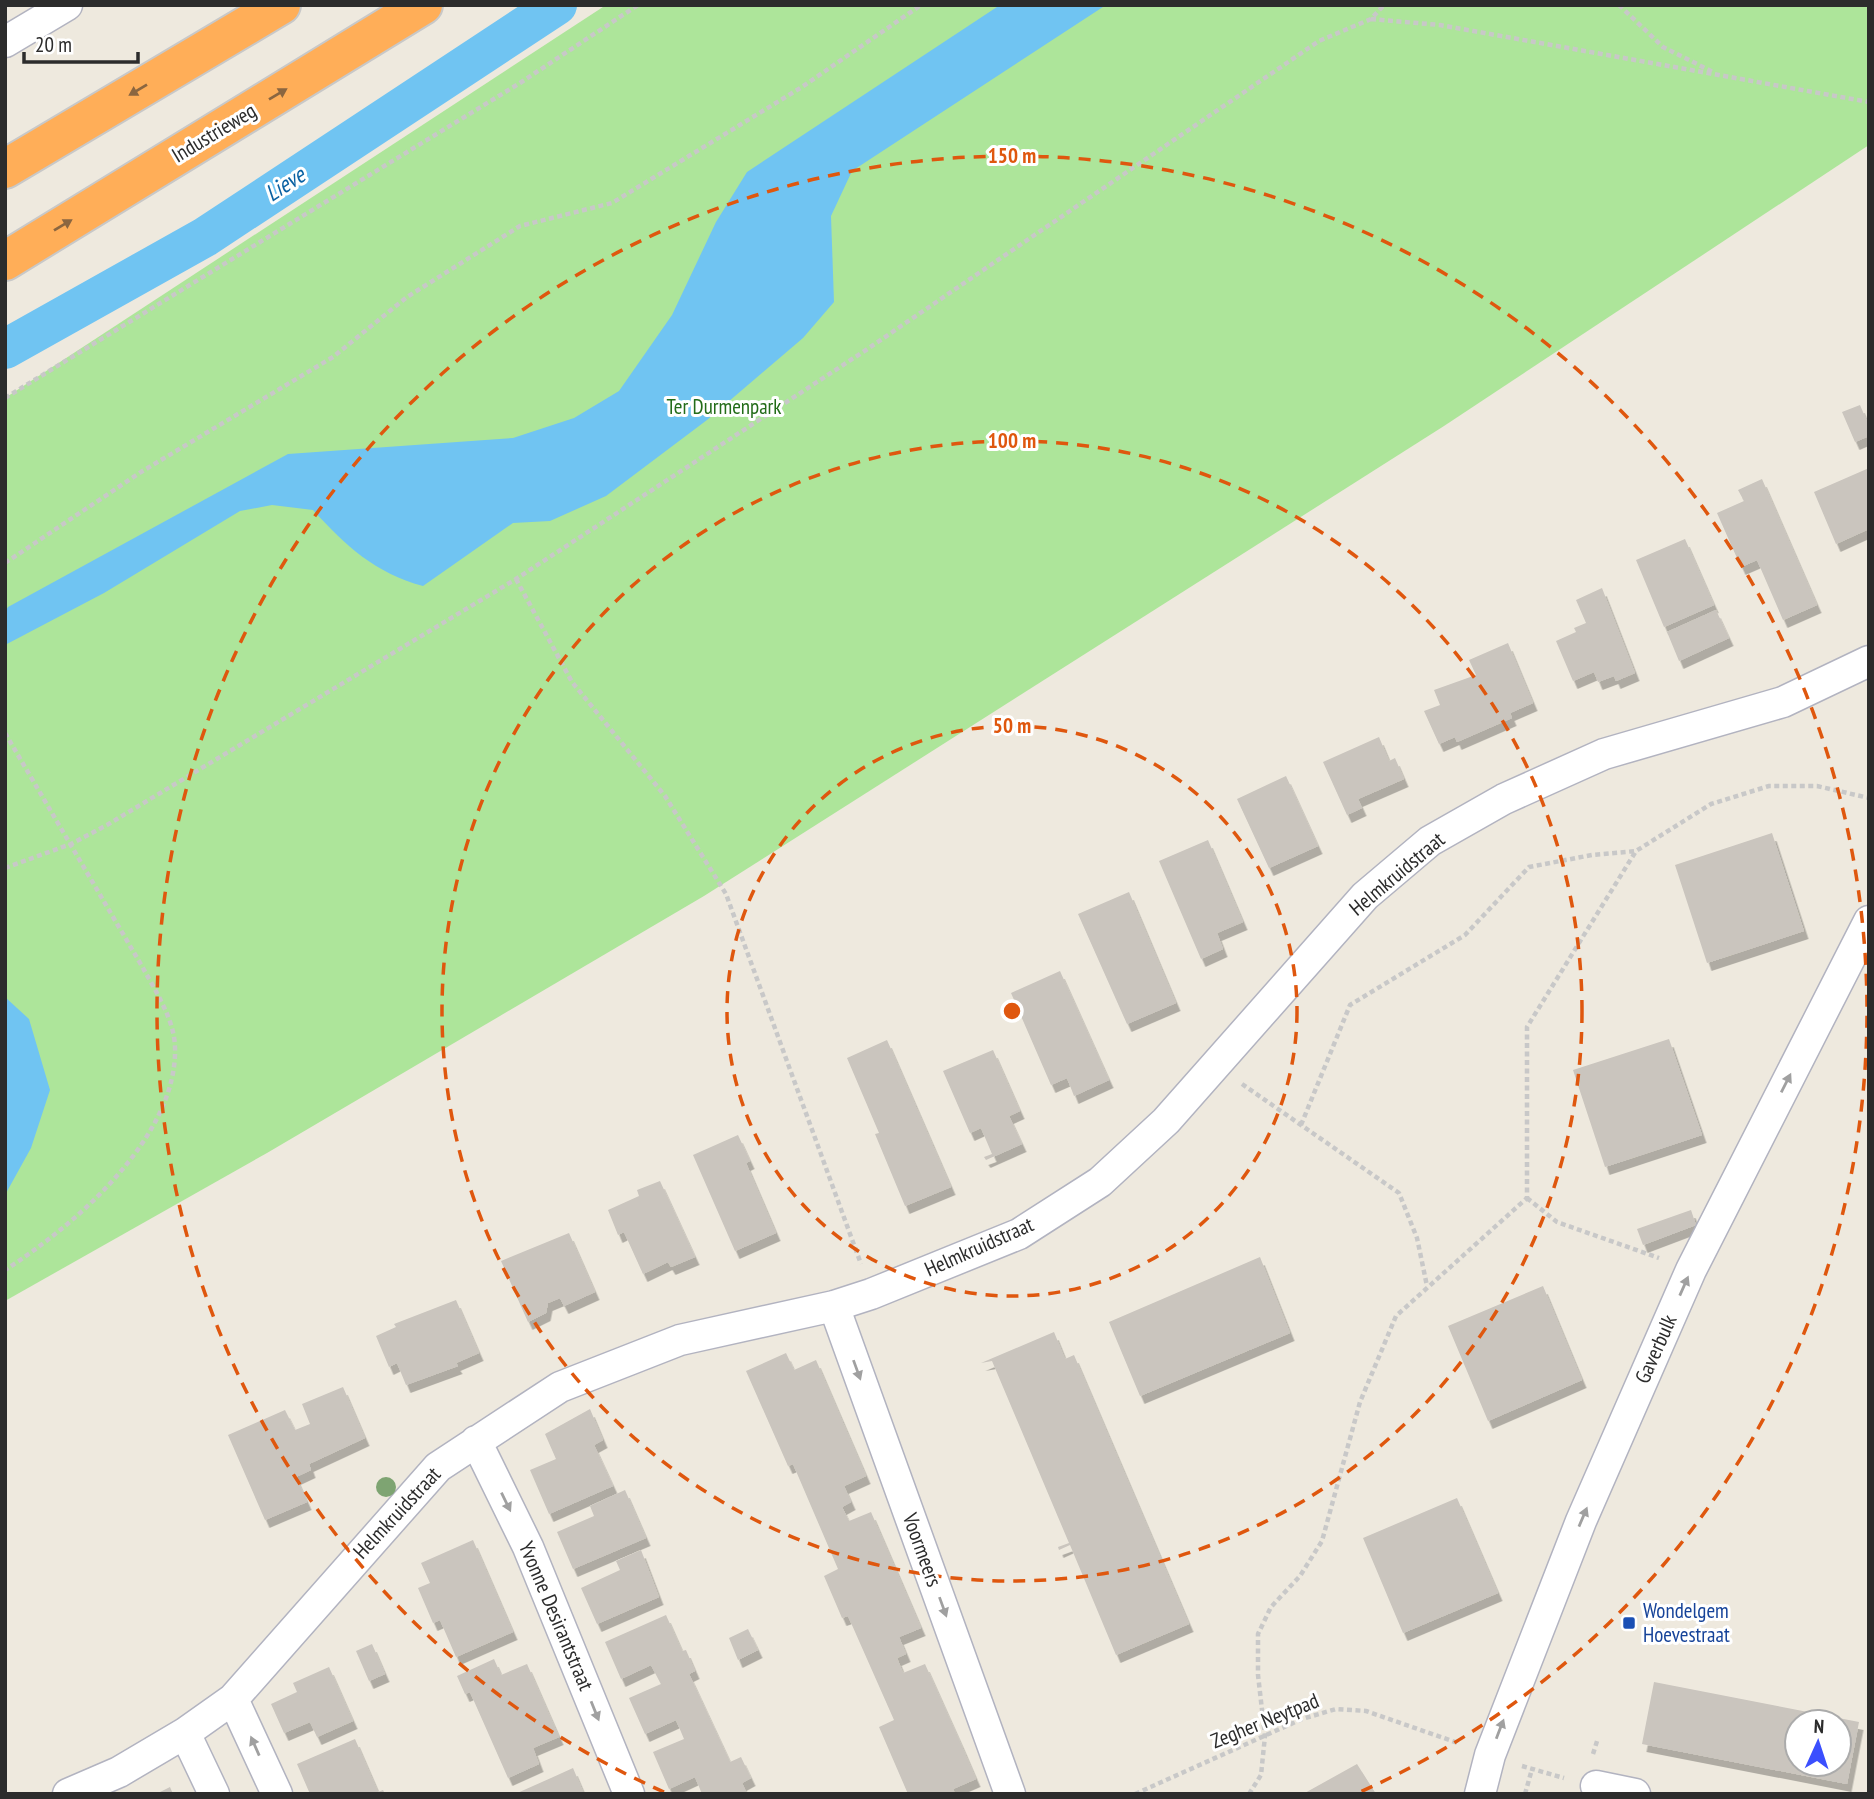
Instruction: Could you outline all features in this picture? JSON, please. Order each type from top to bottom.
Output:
[{"type":"highway","points":[[5,169],[281,5]]},
{"type":"highway","name":"Industrieweg","points":[[5,261],[423,5]]},
{"type":"street","points":[[5,42],[67,5]]},
{"type":"street","name":"Helmkruidstraat","points":[[68,1794],[119,1772],[185,1733],[233,1699],[439,1466],[560,1387],[680,1340],[834,1306],[871,1294],[1019,1234],[1100,1182],[1166,1121],[1365,896],[1430,841],[1504,799],[1604,754],[1783,702],[1868,664]]},
{"type":"street","name":"Gaverbulk","points":[[1480,1794],[1490,1755],[1581,1521],[1691,1270],[1869,920]]},
{"type":"street","name":"Voormeers","points":[[834,1306],[1010,1794]]},
{"type":"street","name":"Yvonne Desirantstraat","points":[[476,1441],[528,1548],[629,1794]]},
{"type":"street","points":[[233,1699],[277,1794]]},
{"type":"street","points":[[185,1733],[214,1794]]},
{"type":"street","points":[[1595,1786],[1635,1794]]},
{"type":"path","points":[[5,398],[520,83],[638,5]]},
{"type":"path","points":[[5,563],[141,472],[333,357],[407,297],[520,226],[611,203],[802,87],[921,5]]},
{"type":"path","points":[[5,868],[71,844],[516,579],[866,350],[1319,41],[1371,19],[1384,5]]},
{"type":"path","points":[[1619,5],[1664,47],[1721,77]]},
{"type":"path","points":[[1371,19],[1440,25],[1869,102]]},
{"type":"path","points":[[516,579],[572,682],[665,796],[726,894],[871,1294]]},
{"type":"path","points":[[5,733],[162,1003],[175,1045],[174,1070],[167,1096],[149,1130],[113,1180],[75,1220],[5,1270]]},
{"type":"path","points":[[1249,1794],[1261,1775],[1265,1736],[1258,1675],[1258,1634],[1271,1607],[1300,1577],[1322,1541],[1360,1402],[1396,1316],[1527,1198],[1527,1027],[1636,851],[1712,804],[1769,786],[1817,786],[1869,798]]},
{"type":"path","points":[[1301,1125],[1350,1005],[1465,935],[1528,867],[1592,855],[1636,851]]},
{"type":"path","points":[[1214,1065],[1399,1193],[1417,1238],[1427,1287]]},
{"type":"path","points":[[1527,1198],[1557,1222],[1691,1270]]},
{"type":"path","name":"Zegher Neytpad","points":[[1135,1794],[1302,1719],[1336,1709],[1366,1711],[1532,1769],[1595,1786]]},
{"type":"path","points":[[1525,1794],[1532,1769]]},
{"type":"green space","name":"Ter Durmenpark","points":[[606,5],[1869,5],[1869,145],[1444,426],[704,896],[267,1153],[5,1301],[5,398]]},
{"type":"water","points":[[1000,5],[1106,5],[852,171],[831,216],[834,302],[803,338],[707,420],[606,496],[550,521],[513,523],[423,586],[390,574],[362,557],[313,510],[272,505],[240,511],[104,593],[5,645],[5,612],[8,607],[288,454],[513,438],[574,418],[619,391],[672,315],[716,222],[747,172]]},
{"type":"water","points":[[5,997],[29,1019],[50,1090],[31,1148],[5,1195]]},
{"type":"building","points":[[1860,405],[1869,426],[1869,436],[1855,442],[1842,412]]},
{"type":"building","points":[[1869,468],[1869,529],[1836,544],[1814,492]]},
{"type":"building","points":[[1762,479],[1817,605],[1783,620],[1757,560],[1741,567],[1717,513],[1744,501],[1738,490]]},
{"type":"building","points":[[1685,539],[1714,605],[1664,627],[1636,560]]},
{"type":"building","points":[[1602,588],[1635,673],[1616,681],[1614,676],[1598,682],[1594,672],[1573,681],[1556,641],[1576,632],[1574,628],[1586,623],[1576,600]]},
{"type":"building","points":[[1716,610],[1729,638],[1679,661],[1667,632]]},
{"type":"building","points":[[1508,643],[1533,703],[1510,713],[1512,718],[1457,742],[1455,737],[1439,744],[1424,711],[1440,705],[1434,690],[1476,675],[1469,660]]},
{"type":"building","points":[[1379,737],[1389,761],[1395,758],[1404,779],[1358,799],[1362,808],[1347,815],[1323,762]]},
{"type":"building","points":[[1286,776],[1318,846],[1269,868],[1237,799]]},
{"type":"building","points":[[1772,833],[1804,931],[1707,963],[1675,865]]},
{"type":"building","points":[[1208,840],[1243,922],[1217,933],[1223,949],[1201,959],[1159,861]]},
{"type":"building","points":[[1129,892],[1176,1003],[1127,1024],[1078,914]]},
{"type":"building","points":[[1060,971],[1109,1080],[1074,1096],[1067,1078],[1051,1085],[1011,993]]},
{"type":"building","points":[[1669,1039],[1702,1135],[1605,1167],[1573,1070]]},
{"type":"building","points":[[887,1040],[951,1187],[905,1206],[875,1134],[879,1133],[847,1058]]},
{"type":"building","points":[[993,1050],[1020,1111],[1009,1116],[1022,1144],[986,1160],[984,1157],[992,1154],[981,1128],[970,1133],[943,1071]]},
{"type":"building","points":[[738,1135],[750,1161],[746,1163],[776,1233],[735,1251],[693,1155]]},
{"type":"building","points":[[660,1181],[695,1257],[671,1267],[668,1262],[643,1274],[624,1232],[618,1235],[608,1210],[639,1196],[637,1190]]},
{"type":"building","points":[[1691,1210],[1696,1225],[1643,1245],[1637,1229]]},
{"type":"building","points":[[569,1233],[595,1292],[564,1306],[560,1298],[548,1303],[546,1313],[528,1322],[501,1261]]},
{"type":"building","points":[[1260,1257],[1290,1333],[1140,1396],[1109,1322]]},
{"type":"building","points":[[1543,1286],[1582,1380],[1488,1421],[1448,1326]]},
{"type":"building","points":[[456,1300],[479,1353],[456,1363],[458,1366],[406,1385],[397,1363],[389,1367],[376,1336],[396,1327],[394,1324]]},
{"type":"building","points":[[1054,1332],[1065,1359],[1074,1355],[1189,1624],[1116,1655],[1070,1545],[1059,1550],[1058,1547],[1069,1543],[992,1361],[981,1363]]},
{"type":"building","points":[[786,1353],[794,1370],[816,1360],[866,1476],[844,1486],[851,1502],[842,1507],[849,1521],[871,1512],[921,1628],[899,1637],[906,1654],[897,1658],[903,1673],[925,1664],[976,1779],[953,1789],[955,1794],[908,1794],[879,1727],[894,1720],[848,1616],[842,1618],[824,1576],[838,1569],[793,1464],[788,1466],[746,1371]]},
{"type":"building","points":[[343,1387],[365,1438],[309,1464],[311,1470],[296,1477],[307,1502],[265,1520],[228,1435],[285,1410],[295,1430],[310,1424],[302,1404]]},
{"type":"building","points":[[590,1409],[603,1440],[594,1445],[613,1486],[549,1514],[530,1470],[556,1459],[545,1434]]},
{"type":"building","points":[[625,1490],[646,1538],[573,1569],[557,1532],[594,1516],[590,1506]]},
{"type":"building","points":[[1457,1498],[1498,1593],[1403,1633],[1363,1538]]},
{"type":"building","points":[[473,1540],[513,1632],[456,1657],[440,1620],[433,1623],[418,1588],[430,1583],[421,1563]]},
{"type":"building","points":[[641,1550],[659,1597],[597,1624],[581,1588],[620,1570],[616,1561]]},
{"type":"building","points":[[666,1615],[682,1651],[686,1650],[695,1671],[689,1674],[730,1762],[741,1757],[751,1778],[742,1783],[747,1794],[702,1794],[695,1777],[669,1789],[653,1752],[684,1739],[676,1720],[645,1734],[629,1698],[661,1684],[651,1665],[621,1679],[605,1642]]},
{"type":"building","points":[[748,1629],[758,1650],[738,1660],[729,1638]]},
{"type":"building","points":[[372,1644],[385,1674],[369,1681],[356,1651]]},
{"type":"building","points":[[494,1659],[501,1675],[527,1664],[559,1737],[533,1748],[539,1764],[508,1778],[470,1692],[465,1694],[457,1676]]},
{"type":"building","points":[[329,1667],[353,1721],[317,1737],[310,1722],[284,1733],[271,1704],[297,1692],[293,1683]]},
{"type":"building","points":[[1654,1682],[1787,1708],[1783,1708],[1783,1772],[1642,1744]]},
{"type":"building","points":[[1853,1721],[1859,1722],[1853,1753]]},
{"type":"building","points":[[355,1739],[378,1792],[383,1790],[385,1794],[310,1794],[297,1764]]},
{"type":"building","points":[[1357,1764],[1376,1794],[1303,1794]]},
{"type":"building","points":[[573,1768],[584,1794],[515,1794],[551,1778]]},
{"type":"building","points":[[1816,1778],[1848,1778],[1847,1784]]},
{"type":"building","points":[[170,1787],[173,1794],[156,1794]]},
{"type":"waterway","name":"Lieve","points":[[5,349],[205,237],[557,5]]},
{"type":"place","name":"Wondelgem Hoevestraat","points":[[1629,1623]]}]
